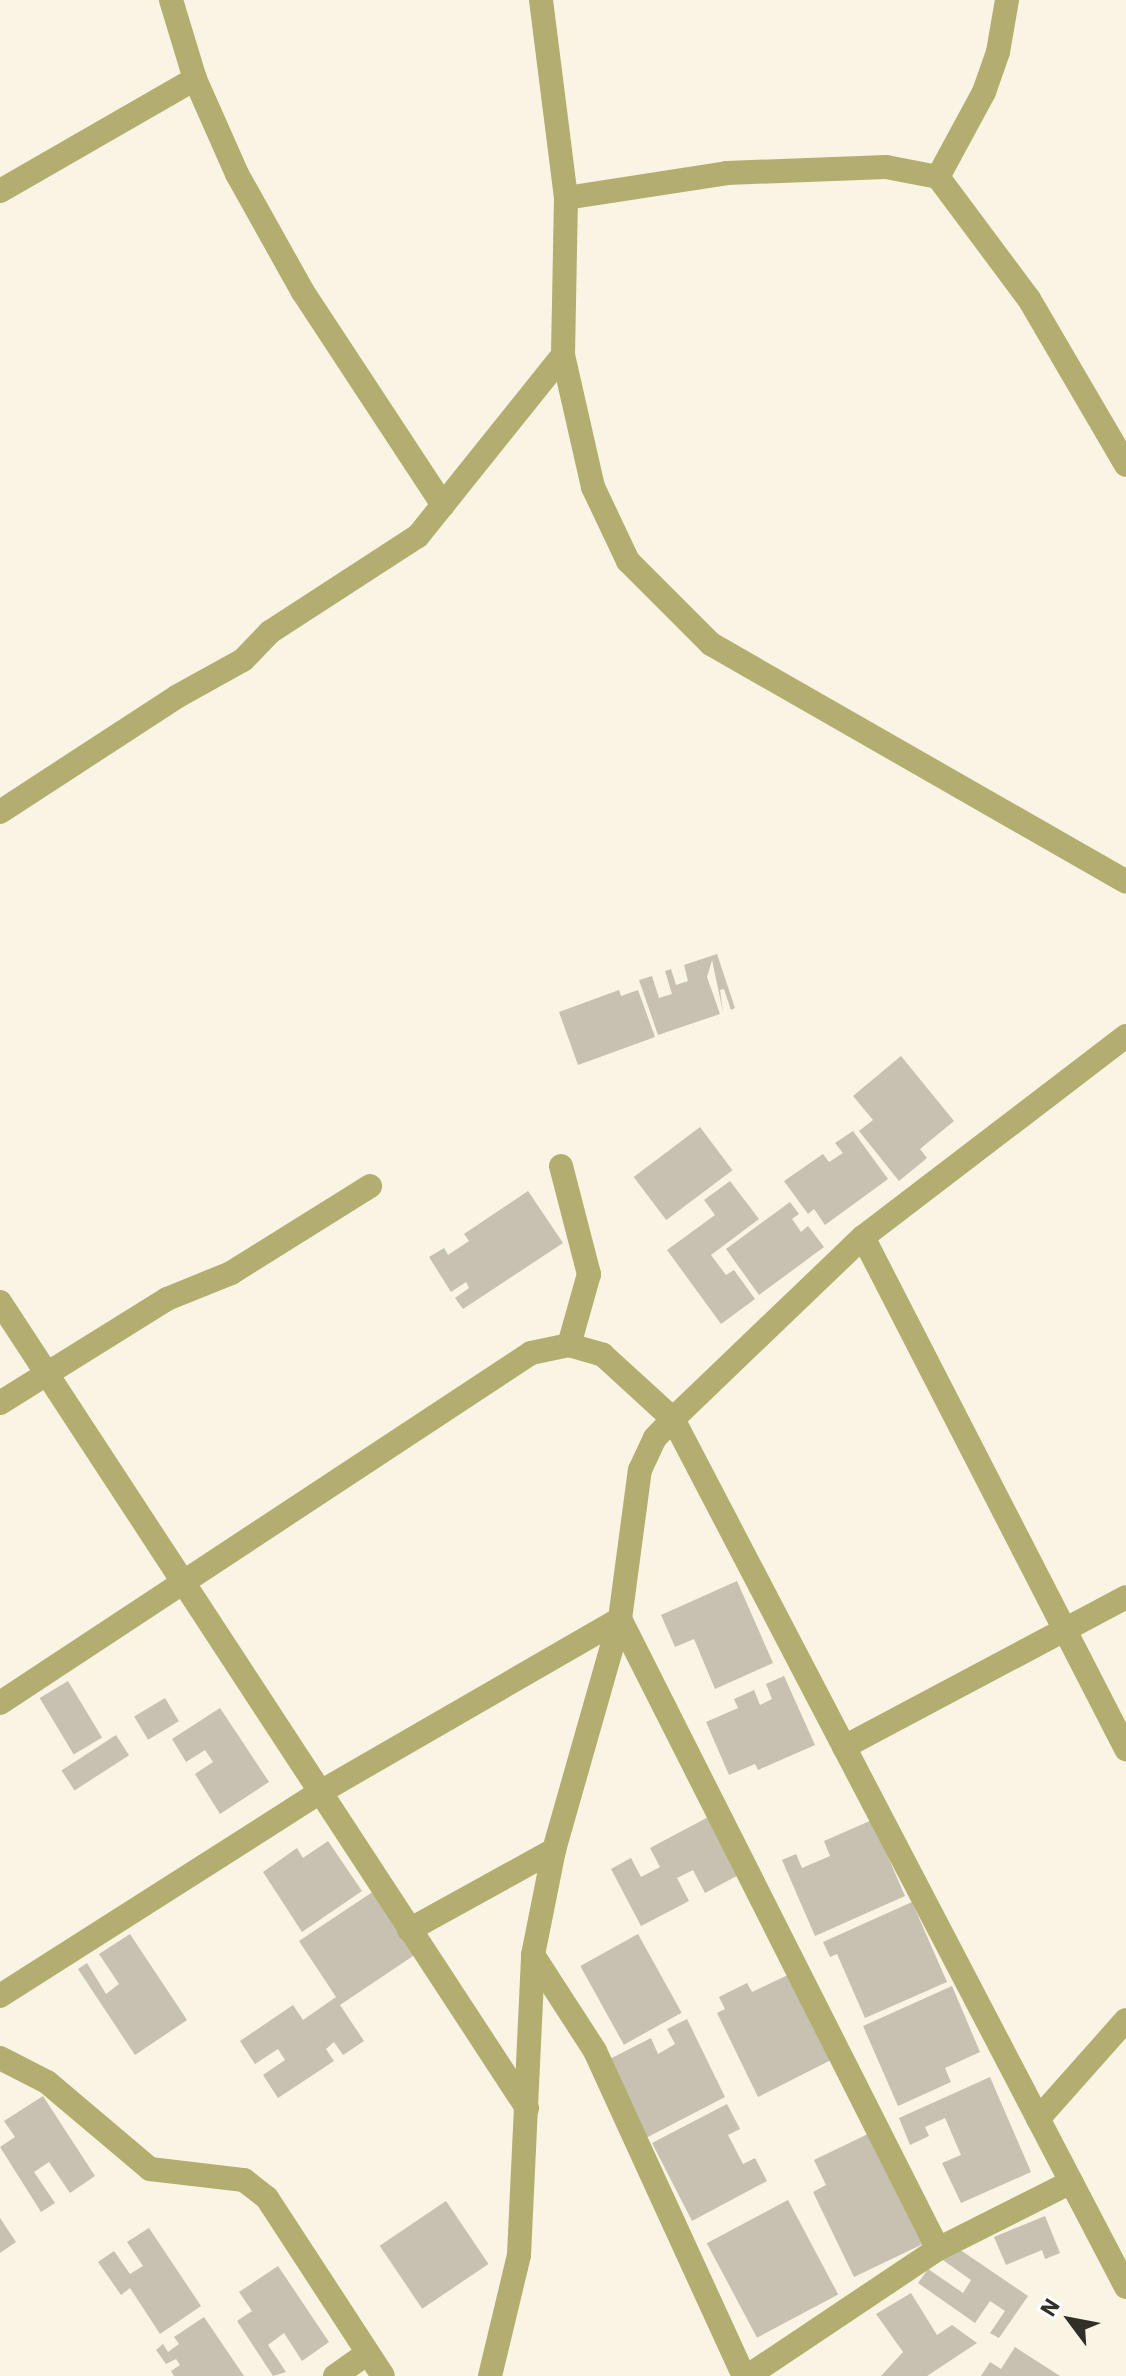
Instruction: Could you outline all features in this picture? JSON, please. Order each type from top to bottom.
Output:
[{"type":"street","points":[[171,0],[195,79],[237,174],[303,292],[443,505]]},
{"type":"street","points":[[541,0],[566,198],[563,355],[593,487],[628,561],[711,644],[1126,882]]},
{"type":"street","points":[[938,177],[984,92],[998,52],[1007,0]]},
{"type":"street","points":[[0,191],[195,79]]},
{"type":"street","points":[[566,198],[727,173],[886,167],[938,177],[1029,299],[1126,465]]},
{"type":"street","points":[[0,812],[178,696],[243,660],[270,632],[418,536],[563,355]]},
{"type":"street","points":[[490,2376],[519,2255],[533,1955],[554,1850],[620,1619],[640,1470],[655,1438],[863,1237],[1126,1036]]},
{"type":"street","points":[[561,1166],[589,1274],[569,1345]]},
{"type":"street","points":[[0,1403],[167,1299],[231,1273],[370,1186]]},
{"type":"street","points":[[863,1237],[1126,1749]]},
{"type":"street","points":[[0,1302],[317,1794],[527,2108]]},
{"type":"street","points":[[0,1703],[531,1353],[569,1345],[603,1355],[673,1419],[1126,2287]]},
{"type":"street","points":[[844,1747],[1061,1627],[1126,1597]]},
{"type":"street","points":[[0,1996],[317,1794],[620,1619]]},
{"type":"street","points":[[620,1619],[938,2249]]},
{"type":"street","points":[[409,1930],[554,1850]]},
{"type":"street","points":[[533,1955],[595,2051],[746,2376],[938,2249],[1071,2182]]},
{"type":"street","points":[[1038,2119],[1126,2020]]},
{"type":"street","points":[[0,2058],[47,2082],[150,2169],[244,2180],[267,2198],[383,2376]]},
{"type":"street","points":[[335,2376],[367,2354]]},
{"type":"building","points":[[717,954],[735,1008],[731,1010],[724,989],[720,990],[723,1012],[712,960],[707,977],[720,1014],[658,1035],[639,980],[652,976],[659,998],[672,994],[665,971],[671,969],[676,985],[688,981],[684,965]]},
{"type":"building","points":[[619,990],[621,996],[638,990],[655,1037],[578,1065],[559,1012]]},
{"type":"building","points":[[901,1056],[954,1121],[920,1149],[927,1158],[899,1181],[859,1131],[873,1120],[853,1096]]},
{"type":"building","points":[[700,1127],[732,1170],[666,1220],[634,1177]]},
{"type":"building","points":[[853,1131],[888,1179],[825,1225],[814,1209],[808,1214],[784,1181],[823,1154],[829,1162],[843,1153],[835,1143]]},
{"type":"building","points":[[730,1181],[759,1219],[711,1255],[726,1275],[734,1270],[755,1299],[721,1324],[667,1250],[715,1215],[704,1200]]},
{"type":"building","points":[[528,1191],[563,1243],[463,1309],[455,1298],[469,1288],[466,1282],[451,1292],[429,1257],[444,1248],[448,1255],[469,1241],[464,1234]]},
{"type":"building","points":[[790,1202],[799,1214],[792,1219],[801,1232],[808,1226],[824,1247],[759,1295],[726,1249]]},
{"type":"building","points":[[737,1581],[773,1663],[715,1689],[694,1639],[675,1647],[661,1615]]},
{"type":"building","points":[[784,1676],[815,1745],[758,1770],[755,1764],[729,1775],[706,1722],[738,1708],[734,1699],[754,1690],[760,1705],[772,1699],[766,1684]]},
{"type":"building","points":[[68,1681],[102,1738],[74,1755],[40,1698]]},
{"type":"building","points":[[165,1698],[179,1721],[148,1740],[134,1717]]},
{"type":"building","points":[[220,1708],[269,1782],[220,1814],[195,1774],[213,1762],[205,1750],[186,1762],[172,1739]]},
{"type":"building","points":[[116,1735],[129,1755],[75,1791],[61,1770]]},
{"type":"building","points":[[714,1814],[744,1872],[705,1893],[693,1870],[677,1878],[689,1901],[641,1926],[611,1869],[631,1858],[641,1877],[660,1867],[650,1848]]},
{"type":"building","points":[[872,1820],[905,1896],[815,1936],[782,1860],[796,1854],[802,1868],[830,1856],[824,1841]]},
{"type":"building","points":[[328,1841],[362,1891],[302,1932],[263,1872],[297,1848],[303,1858]]},
{"type":"building","points":[[377,1889],[419,1952],[340,2005],[364,2041],[343,2055],[334,2042],[326,2049],[334,2061],[278,2098],[263,2075],[285,2060],[278,2049],[255,2064],[240,2041],[293,2005],[303,2020],[336,1997],[299,1941]]},
{"type":"building","points":[[912,1902],[947,1982],[865,2018],[837,1954],[830,1957],[823,1942]]},
{"type":"building","points":[[130,1934],[187,2020],[135,2055],[78,1969],[87,1963],[106,1994],[119,1984],[99,1954]]},
{"type":"building","points":[[638,1934],[682,2013],[624,2045],[580,1966]]},
{"type":"building","points":[[790,1974],[833,2059],[758,2097],[717,2013],[725,2009],[719,1997],[747,1983],[752,1992]]},
{"type":"building","points":[[952,1986],[980,2052],[945,2068],[951,2082],[898,2106],[863,2026]]},
{"type":"building","points":[[687,2019],[725,2097],[644,2139],[604,2062],[651,2038],[658,2054],[675,2044],[667,2029]]},
{"type":"building","points":[[990,2077],[1031,2172],[961,2203],[942,2163],[961,2155],[945,2118],[925,2127],[929,2136],[910,2145],[899,2118]]},
{"type":"building","points":[[43,2096],[95,2176],[70,2193],[49,2162],[34,2172],[55,2203],[41,2212],[0,2147],[15,2137],[4,2121]]},
{"type":"building","points":[[727,2104],[740,2129],[728,2135],[743,2164],[755,2158],[767,2181],[692,2221],[652,2143]]},
{"type":"building","points":[[872,2132],[925,2243],[854,2277],[813,2192],[826,2185],[814,2160]]},
{"type":"building","points":[[788,2200],[838,2294],[757,2338],[707,2243]]},
{"type":"building","points":[[446,2201],[488,2264],[422,2309],[380,2246]]},
{"type":"building","points":[[1045,2216],[1060,2253],[1045,2259],[1042,2250],[1006,2265],[994,2237]]},
{"type":"building","points":[[0,2218],[16,2242],[0,2253]]},
{"type":"building","points":[[149,2228],[201,2306],[160,2334],[130,2288],[121,2295],[98,2262],[114,2251],[130,2274],[143,2266],[127,2242]]},
{"type":"building","points":[[956,2247],[1028,2296],[999,2338],[990,2333],[1005,2311],[990,2301],[975,2323],[918,2283],[928,2269],[963,2293],[971,2280],[940,2258]]},
{"type":"building","points":[[278,2266],[329,2342],[302,2361],[284,2333],[268,2345],[286,2372],[273,2376],[237,2321],[252,2311],[239,2292]]},
{"type":"building","points":[[911,2293],[937,2335],[952,2325],[977,2343],[927,2376],[881,2376],[903,2352],[876,2314]]},
{"type":"building","points":[[204,2317],[244,2376],[174,2376],[171,2371],[180,2365],[176,2359],[166,2364],[156,2350],[163,2344],[168,2352],[179,2344],[174,2337]]},
{"type":"building","points":[[1015,2347],[1060,2376],[981,2376],[990,2362],[1001,2369]]}]
